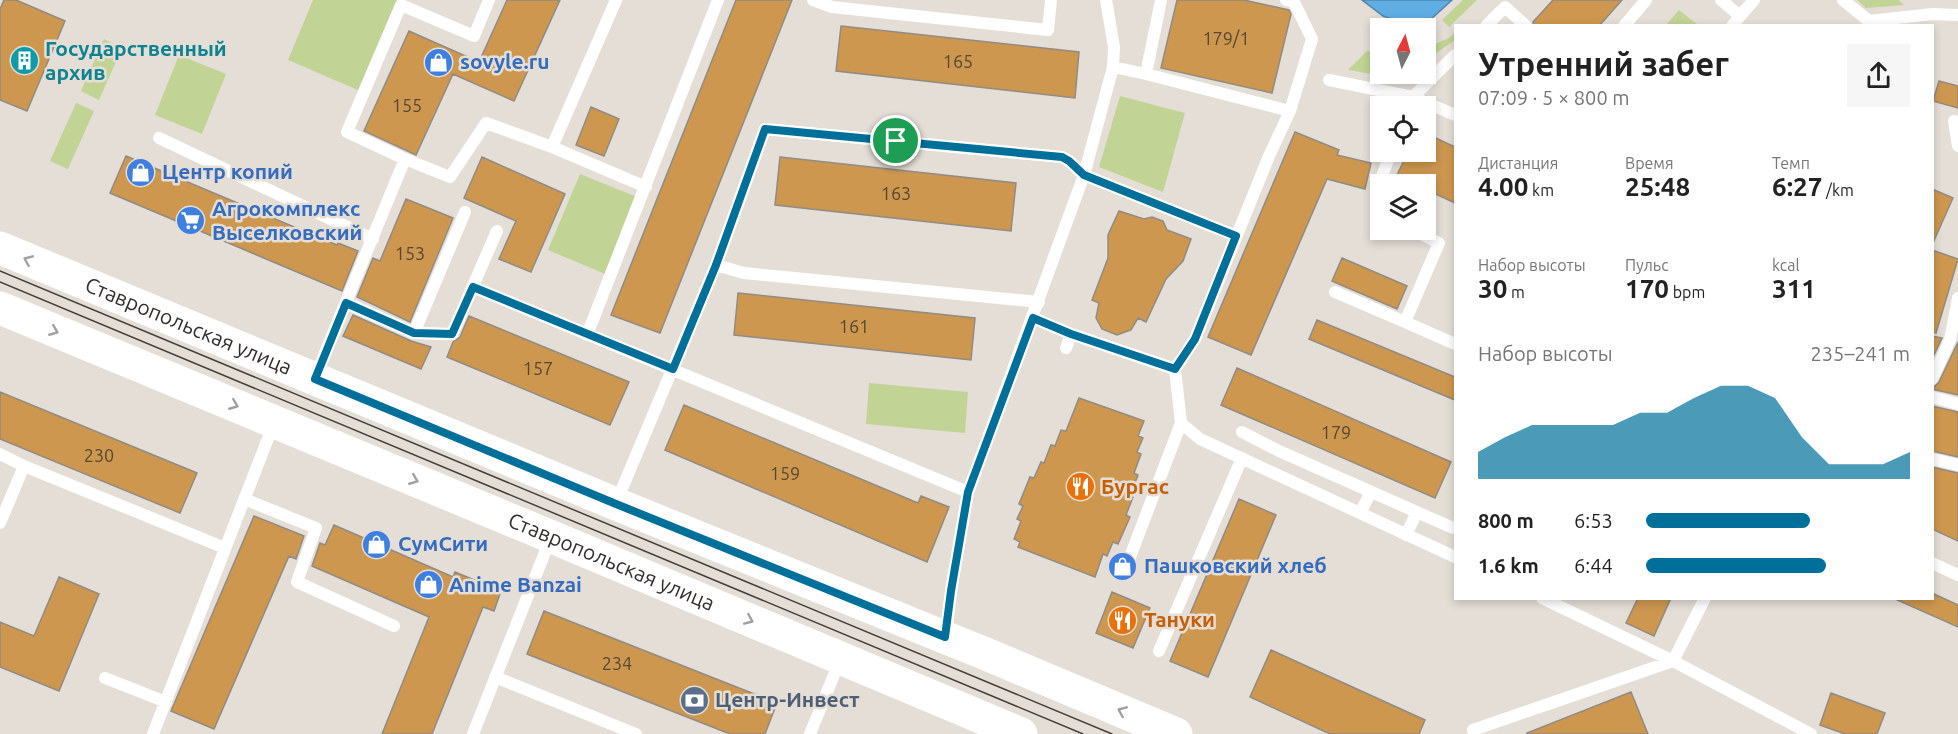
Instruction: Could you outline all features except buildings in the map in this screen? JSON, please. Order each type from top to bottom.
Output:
[{"type":"main road","name":"Ставропольская улица","points":[[0,248],[1176,734]]},
{"type":"main road","name":"Ставропольская улица","points":[[0,308],[1021,734]]},
{"type":"lane","points":[[489,0],[474,36],[401,5],[347,132],[450,177],[486,123],[552,147],[646,187]]},
{"type":"lane","points":[[552,147],[616,0]]},
{"type":"lane","points":[[587,334],[718,0]]},
{"type":"lane","points":[[813,0],[832,7],[1048,30],[1051,0]]},
{"type":"lane","points":[[945,637],[968,492],[1084,175],[1113,66],[1114,47],[1106,0]]},
{"type":"lane","points":[[1146,74],[1161,0]]},
{"type":"lane","points":[[1125,570],[1181,423],[1175,369],[1195,339],[1269,156],[1290,111],[1312,39],[1294,2],[1286,0]]},
{"type":"lane","points":[[1632,20],[1646,0]]},
{"type":"lane","points":[[1721,0],[1736,21],[1754,0]]},
{"type":"lane","points":[[1843,0],[1869,23],[1931,20],[1958,15]]},
{"type":"lane","points":[[1488,24],[1505,7],[1524,24]]},
{"type":"lane","points":[[1417,96],[1454,56]]},
{"type":"lane","points":[[1113,66],[1290,111]]},
{"type":"lane","points":[[1329,80],[1389,96]]},
{"type":"lane","points":[[1436,109],[1454,115]]},
{"type":"lane","points":[[1958,122],[1954,121],[1958,146]]},
{"type":"lane","points":[[616,504],[716,265],[765,129],[1062,157],[1084,175],[1236,236]]},
{"type":"lane","points":[[159,138],[373,239]]},
{"type":"lane","points":[[315,379],[405,159]]},
{"type":"lane","points":[[414,333],[465,212]]},
{"type":"lane","points":[[346,303],[414,333],[452,334],[497,231]]},
{"type":"lane","points":[[1406,322],[1439,243],[1433,240]]},
{"type":"lane","points":[[716,265],[744,273],[1039,302]]},
{"type":"lane","points":[[473,287],[968,492]]},
{"type":"lane","points":[[1335,292],[1454,344]]},
{"type":"lane","points":[[1934,375],[1950,340],[1958,298]]},
{"type":"lane","points":[[1033,318],[1071,334],[1175,369]]},
{"type":"lane","points":[[1066,348],[1071,334]]},
{"type":"lane","points":[[1934,398],[1958,404]]},
{"type":"lane","points":[[153,734],[274,422]]},
{"type":"lane","points":[[1181,423],[1200,439],[1454,557]]},
{"type":"lane","points":[[1242,432],[1279,451],[1453,528]]},
{"type":"lane","points":[[1270,471],[1279,451]]},
{"type":"lane","points":[[0,454],[24,466],[225,548]]},
{"type":"lane","points":[[1159,651],[1242,458]]},
{"type":"lane","points":[[1934,459],[1958,465]]},
{"type":"lane","points":[[0,523],[24,466]]},
{"type":"lane","points":[[1312,491],[1323,470]]},
{"type":"lane","points":[[1360,513],[1371,492]]},
{"type":"lane","points":[[244,499],[316,528],[297,582],[394,626]]},
{"type":"lane","points":[[1407,535],[1417,512]]},
{"type":"lane","points":[[473,734],[552,537]]},
{"type":"lane","points":[[1934,564],[1958,575]]},
{"type":"lane","points":[[1546,600],[1673,661],[1811,734]]},
{"type":"lane","points":[[1473,730],[1673,661],[1704,600]]},
{"type":"lane","points":[[810,734],[841,659]]},
{"type":"lane","points":[[495,677],[636,734]]},
{"type":"lane","points":[[105,678],[166,702]]},
{"type":"green space","points":[[313,0],[397,0],[358,90],[288,60]]},
{"type":"green space","points":[[1463,0],[1477,0],[1449,27],[1442,20]]},
{"type":"green space","points":[[1857,0],[1899,0],[1904,5],[1866,8]]},
{"type":"green space","points":[[1679,10],[1697,24],[1667,24]]},
{"type":"green space","points":[[1454,34],[1454,41],[1436,53],[1436,43]]},
{"type":"green space","points":[[104,39],[122,48],[99,100],[81,91]]},
{"type":"green space","points":[[1367,51],[1370,51],[1370,74],[1348,70]]},
{"type":"green space","points":[[179,55],[226,74],[202,134],[155,115]]},
{"type":"green space","points":[[1120,96],[1185,113],[1163,192],[1099,167]]},
{"type":"green space","points":[[76,103],[94,111],[68,169],[50,161]]},
{"type":"green space","points":[[580,174],[637,197],[605,274],[548,250]]},
{"type":"green space","points":[[869,383],[968,392],[965,433],[866,424]]},
{"type":"water","points":[[1362,0],[1452,0],[1432,18],[1383,16]]},
{"type":"tram line","points":[[0,271],[1112,734]]},
{"type":"tram line","points":[[0,282],[1083,734]]},
{"type":"place","name":"Государственный архив","points":[[24,61]]},
{"type":"place","name":"sovyle.ru","points":[[439,62]]},
{"type":"place","name":"Центр копий","points":[[141,172]]},
{"type":"place","name":"Агрокомплекс Выселковский","points":[[191,221]]},
{"type":"place","name":"Бургас","points":[[1080,487]]},
{"type":"place","name":"СумСити","points":[[377,544]]},
{"type":"place","name":"Пашковский хлеб","points":[[1123,566]]},
{"type":"place","name":"Anime Banzai","points":[[428,585]]},
{"type":"place","name":"Тануки","points":[[1123,620]]},
{"type":"place","name":"Центр-Инвест","points":[[694,700]]},
{"type":"route","points":[[765,129],[896,141],[1062,157],[1084,175],[1236,236],[1195,339],[1175,369],[1071,334],[1033,318],[968,492],[945,637],[315,379],[346,303],[414,333],[452,334],[473,287],[673,369],[716,265],[765,129]]}]
